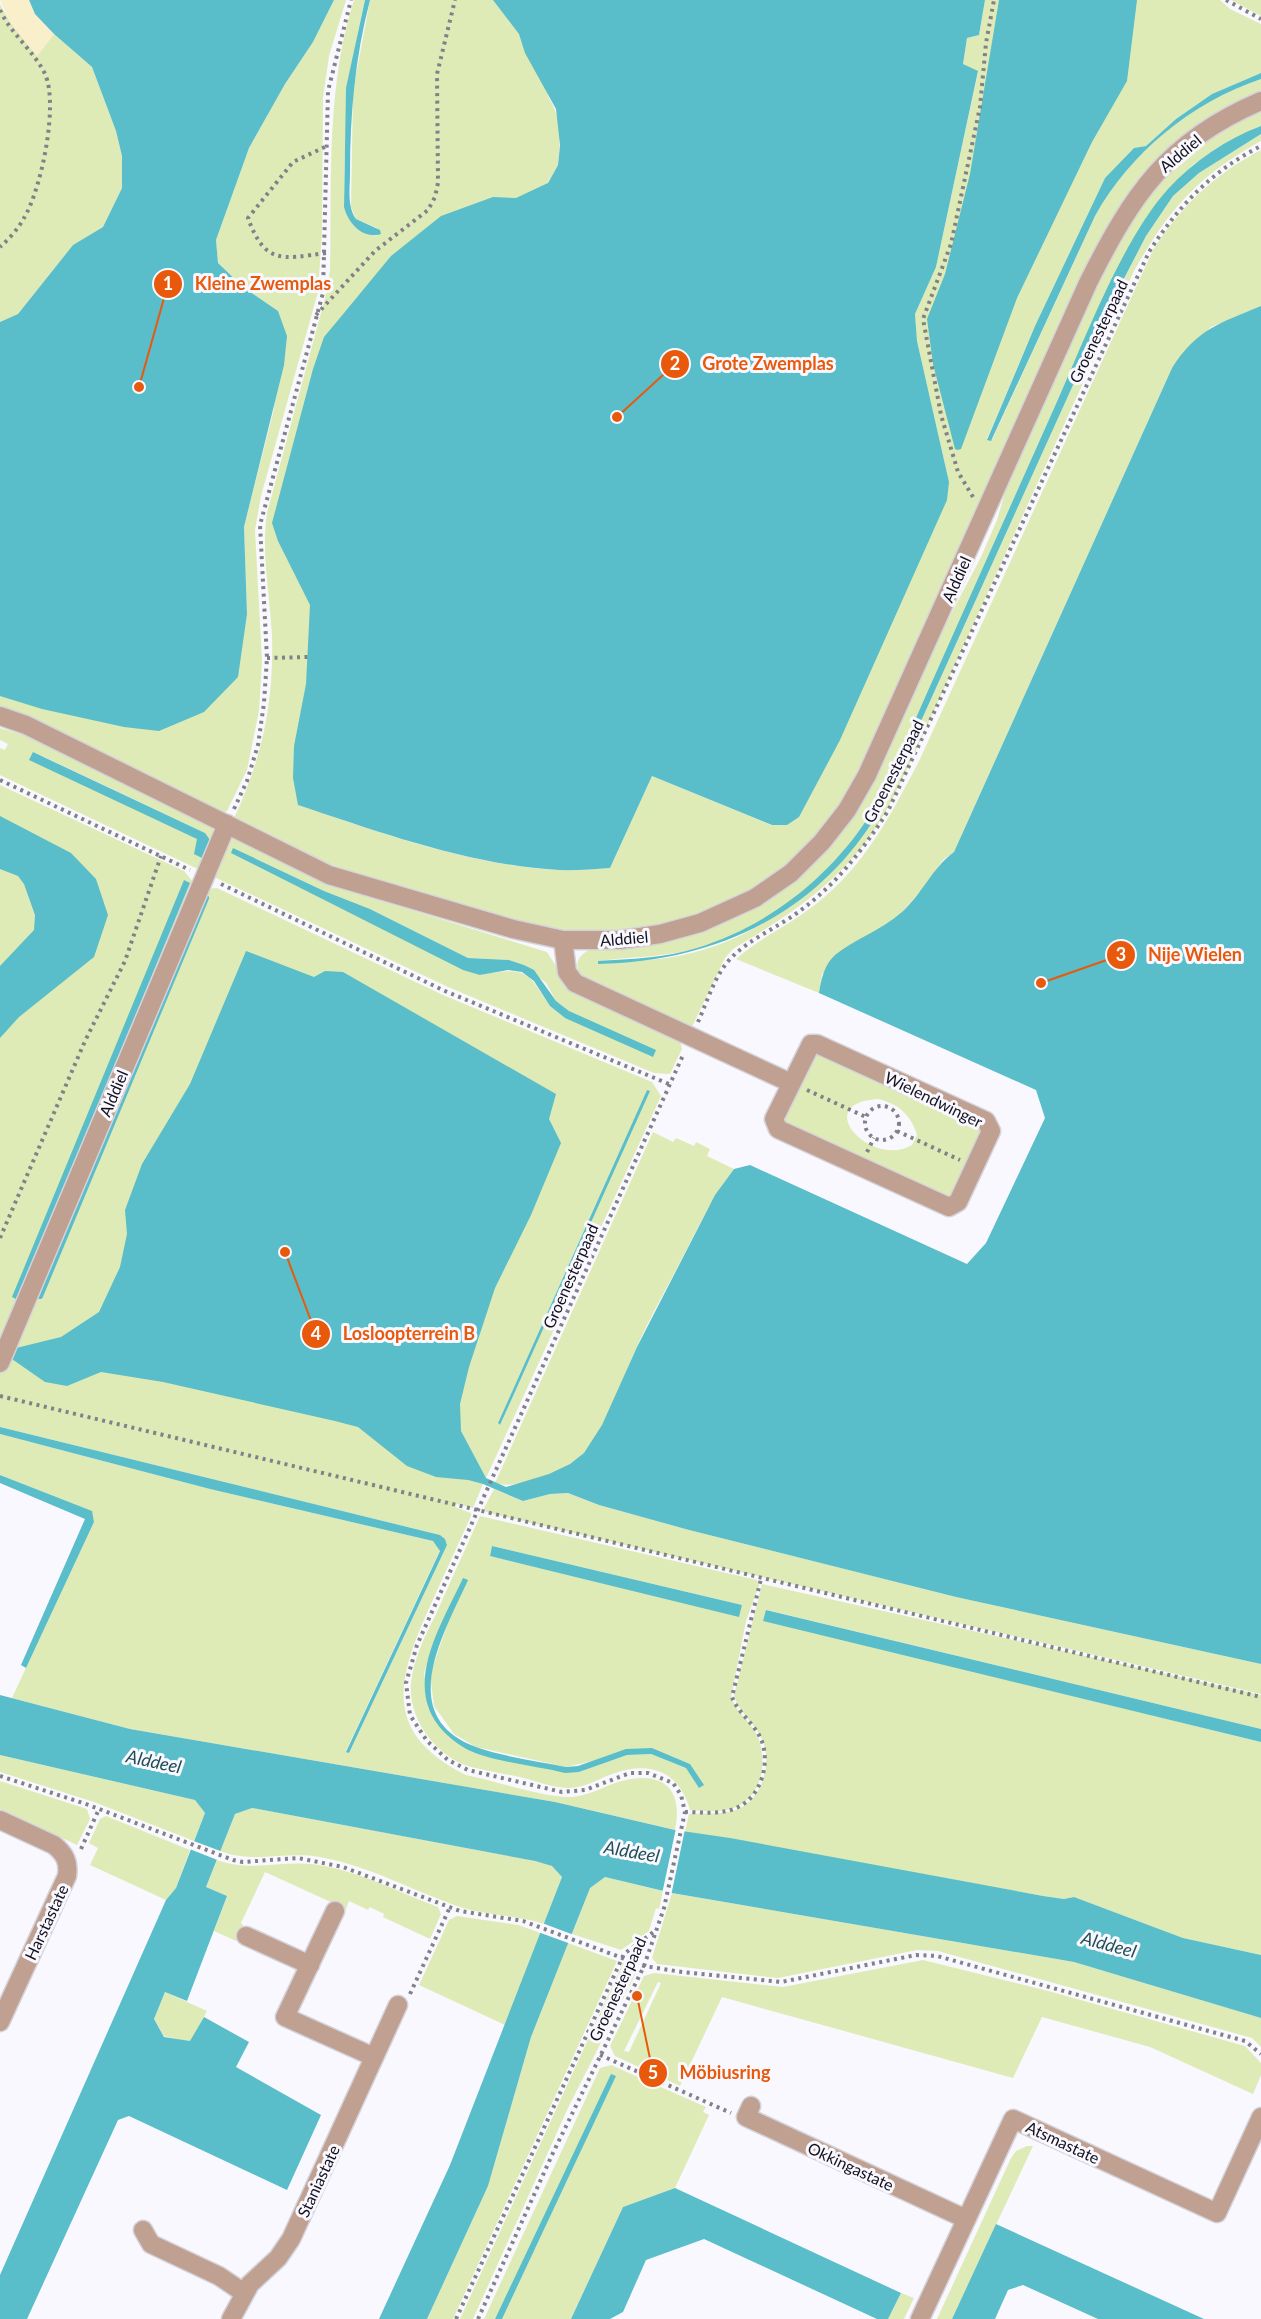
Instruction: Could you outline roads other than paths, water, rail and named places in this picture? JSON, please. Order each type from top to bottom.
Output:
[{"type":"street","name":"Alddiel","points":[[0,716],[26,725],[329,874],[492,923],[563,940],[630,938],[660,934],[700,923],[755,898],[791,873],[822,842],[847,810],[867,775],[1088,283],[1119,222],[1143,187],[1172,156],[1208,129],[1261,101]]},
{"type":"street","name":"Alddiel","points":[[4,1355],[227,824]]},
{"type":"street","points":[[563,940],[567,972],[575,983],[791,1083]]},
{"type":"street","name":"Wielendwinger","points":[[817,1044],[986,1121],[991,1131],[958,1202],[949,1207],[778,1129],[774,1119],[791,1083],[807,1048],[817,1044]]},
{"type":"street","name":"Harstastate","points":[[0,1820],[54,1845],[66,1858],[67,1876],[0,2022]]},
{"type":"street","points":[[335,1911],[285,2017],[374,2057]]},
{"type":"street","points":[[246,1936],[310,1965]]},
{"type":"street","name":"Staniastate","points":[[231,2319],[244,2293],[257,2276],[278,2258],[291,2239],[399,2005]]},
{"type":"street","name":"Okkingastate","points":[[749,2112],[966,2219]]},
{"type":"street","name":"Atsmastate","points":[[920,2319],[1012,2119],[1217,2213],[1261,2117]]},
{"type":"street","points":[[142,2230],[151,2244],[219,2276],[244,2293]]},
{"type":"water","points":[[29,0],[334,0],[313,42],[285,84],[249,148],[216,240],[218,263],[243,287],[278,311],[287,336],[284,365],[244,527],[247,614],[238,677],[204,712],[159,731],[124,727],[42,709],[0,696],[0,322],[18,314],[73,245],[103,227],[122,188],[122,156],[116,131],[92,67],[35,14]]},
{"type":"water","points":[[365,0],[370,0],[354,86],[350,197],[351,208],[356,219],[380,230],[381,234],[374,235],[368,235],[357,229],[349,219],[344,207],[346,88]]},
{"type":"water","points":[[493,0],[985,0],[979,35],[967,38],[963,64],[978,71],[936,267],[915,314],[917,341],[949,482],[947,500],[840,740],[799,817],[787,825],[772,825],[652,776],[610,868],[565,870],[526,867],[459,855],[427,846],[298,805],[293,778],[294,746],[306,684],[310,605],[278,541],[272,523],[313,369],[324,337],[391,256],[441,216],[493,197],[516,198],[548,183],[558,165],[560,145],[556,109],[525,53],[519,34]]},
{"type":"water","points":[[999,0],[1137,0],[1127,81],[1092,142],[1017,298],[961,449],[958,450],[955,449],[933,364],[927,319],[945,274],[970,174]]},
{"type":"water","points":[[1261,73],[1261,79],[1211,101],[1165,132],[1126,171],[1109,193],[1095,216],[991,441],[987,440],[1035,326],[1105,178],[1134,148],[1146,146],[1176,119],[1212,94]]},
{"type":"water","points":[[1261,126],[1261,134],[1199,173],[1173,196],[1146,236],[1102,321],[898,772],[873,821],[848,855],[819,884],[788,908],[754,928],[717,943],[679,954],[639,961],[598,964],[598,961],[673,954],[723,939],[771,914],[793,898],[815,880],[852,840],[872,812],[893,770],[1121,260],[1136,234],[1168,189],[1211,152]]},
{"type":"water","points":[[1261,306],[1261,1664],[956,1597],[689,1530],[599,1505],[568,1493],[550,1494],[523,1501],[483,1484],[436,1477],[407,1466],[358,1427],[163,1382],[101,1372],[67,1386],[45,1382],[9,1357],[12,1349],[61,1337],[99,1312],[120,1267],[127,1234],[125,1210],[142,1164],[190,1084],[246,951],[314,977],[325,971],[343,972],[556,1094],[549,1119],[561,1143],[531,1215],[495,1288],[469,1367],[460,1404],[461,1431],[486,1478],[506,1487],[549,1474],[570,1464],[584,1453],[602,1425],[637,1347],[715,1195],[734,1169],[750,1165],[967,1264],[986,1243],[1045,1118],[1036,1090],[819,993],[822,978],[828,963],[835,955],[902,912],[940,865],[954,852],[1172,368],[1200,336],[1221,323]]},
{"type":"water","points":[[33,752],[205,833],[210,840],[202,858],[194,854],[197,839],[29,760]]},
{"type":"water","points":[[0,816],[71,853],[96,879],[108,915],[94,957],[19,1017],[0,1038],[0,966],[34,930],[35,915],[24,884],[18,876],[0,869]]},
{"type":"water","points":[[233,848],[324,891],[370,909],[468,958],[509,960],[524,965],[534,970],[556,1001],[569,1011],[656,1050],[653,1057],[565,1018],[550,1006],[534,981],[522,972],[508,970],[480,975],[463,970],[231,853]]},
{"type":"water","points":[[184,880],[190,883],[18,1300],[12,1297]]},
{"type":"water","points":[[647,1090],[650,1091],[500,1425],[498,1423]]},
{"type":"water","points":[[0,1427],[440,1535],[445,1539],[447,1545],[349,1753],[346,1752],[440,1551],[433,1541],[210,1489],[0,1434]]},
{"type":"water","points":[[0,1475],[92,1511],[94,1522],[26,1668],[21,1665],[85,1519],[0,1483]]},
{"type":"water","points":[[492,1546],[742,1605],[739,1617],[490,1556]]},
{"type":"water","points":[[463,1578],[468,1580],[448,1624],[432,1671],[431,1694],[436,1715],[451,1733],[476,1747],[566,1767],[578,1766],[626,1749],[652,1748],[690,1764],[704,1785],[699,1788],[686,1768],[651,1754],[627,1755],[579,1772],[565,1773],[475,1753],[458,1744],[444,1732],[431,1714],[425,1695],[425,1676],[436,1635]]},
{"type":"water","points":[[766,1610],[1261,1729],[1261,1742],[763,1621]]},
{"type":"water","name":"Alddeel","points":[[0,1695],[130,1729],[555,1802],[675,1830],[730,1838],[1043,1896],[1064,1899],[1074,1897],[1183,1938],[1261,1955],[1261,2018],[1074,1962],[672,1893],[605,1877],[590,1888],[531,2037],[488,2186],[427,2319],[379,2319],[450,2165],[562,1877],[552,1866],[535,1861],[252,1808],[235,1814],[206,1887],[227,1896],[187,2001],[165,1992],[154,2019],[164,2037],[190,2041],[204,2017],[249,2042],[236,2067],[321,2115],[287,2190],[129,2116],[118,2120],[27,2319],[0,2319],[0,2275],[166,1900],[176,1888],[205,1813],[195,1800],[0,1755]]},
{"type":"water","points":[[611,2074],[616,2076],[502,2319],[495,2319]]},
{"type":"water","points":[[675,2188],[901,2293],[888,2319],[877,2319],[704,2239],[646,2260],[623,2312],[610,2319],[571,2319],[623,2207]]},
{"type":"water","points":[[996,2224],[1204,2319],[1098,2319],[1023,2285],[1008,2290],[995,2319],[952,2319]]},
{"type":"waterway","points":[[40,1296],[206,898]]},
{"type":"place","name":"Kleine Zwemplas","points":[[139,387]]},
{"type":"place","name":"Grote Zwemplas","points":[[617,417]]},
{"type":"place","name":"Nije Wielen","points":[[1041,983]]},
{"type":"place","name":"Losloopterrein B","points":[[285,1252]]},
{"type":"place","name":"Möbiusring","points":[[637,1996]]}]
